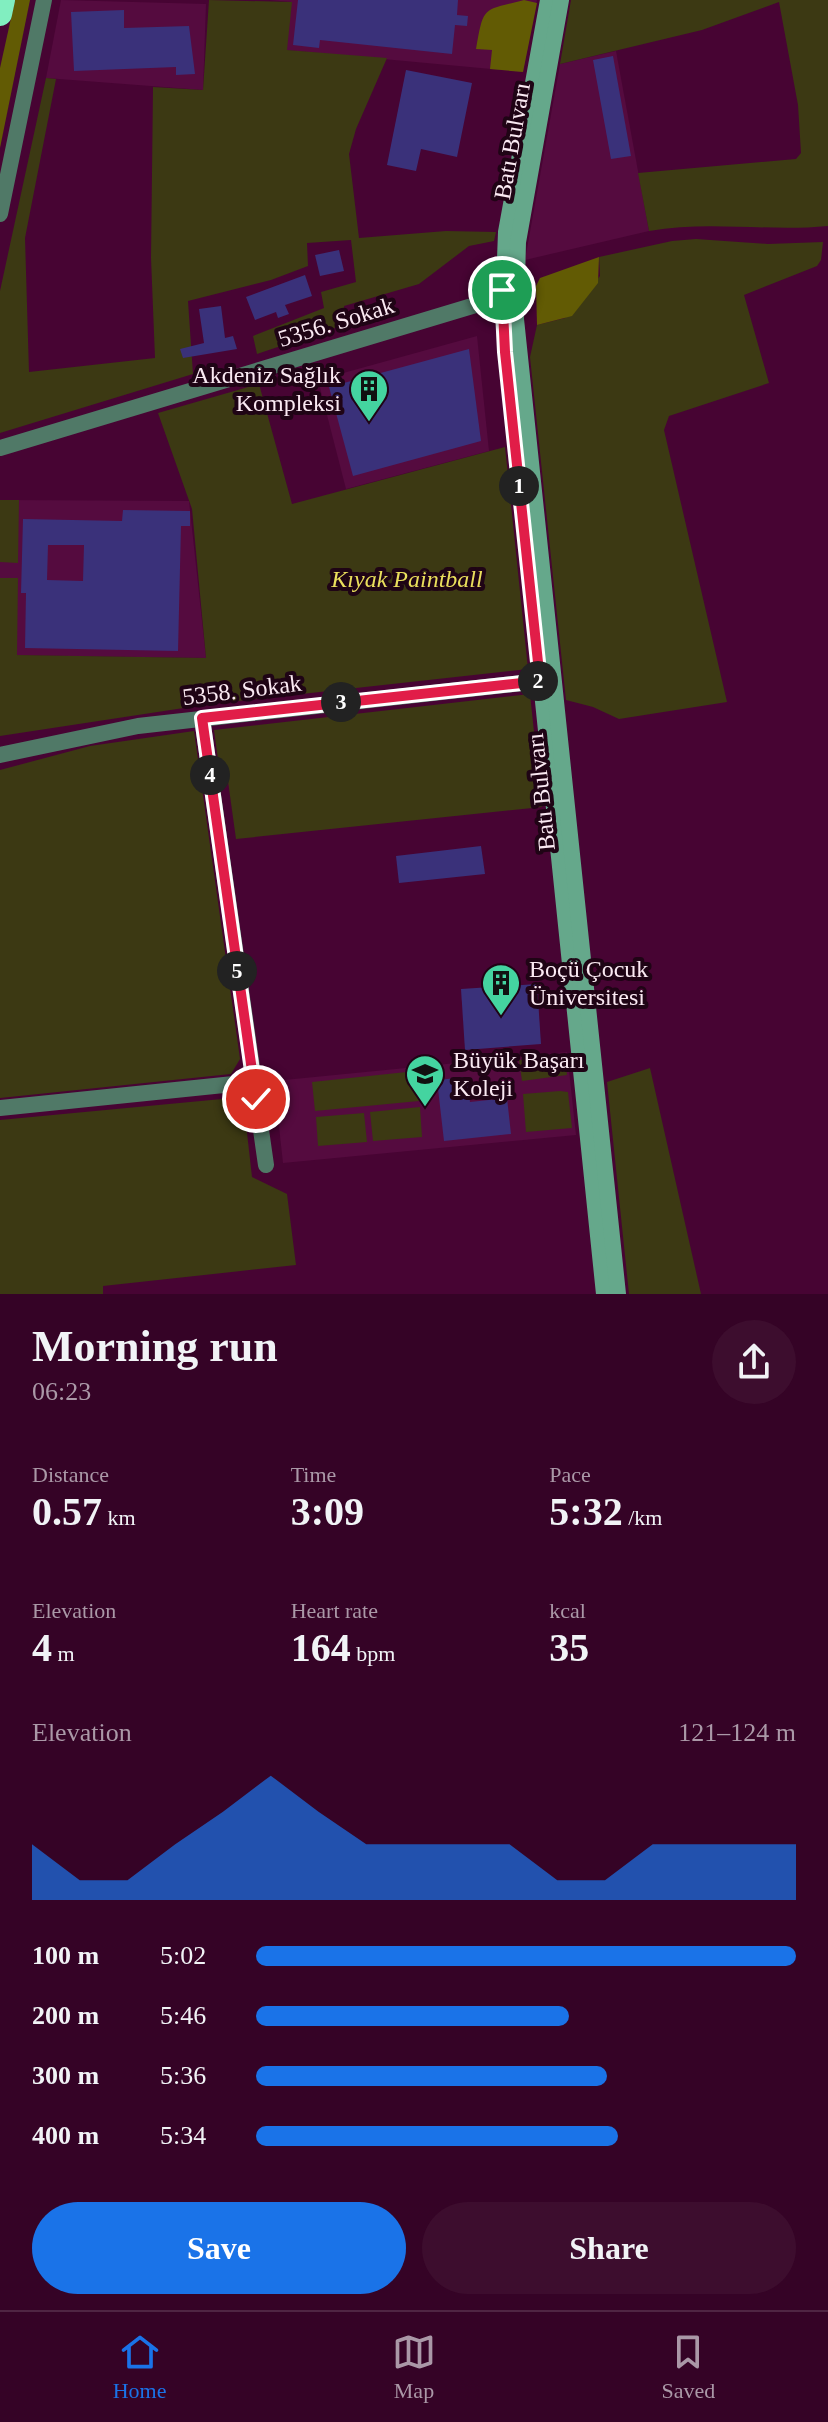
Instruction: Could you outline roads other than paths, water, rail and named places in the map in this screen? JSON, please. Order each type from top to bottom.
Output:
[{"type":"highway","points":[[0,14],[3,0]]},
{"type":"street","points":[[0,214],[44,0]]},
{"type":"street","name":"Batı Bulvarı","points":[[548,0],[506,232],[502,297],[505,352],[604,1294]]},
{"type":"street","name":"Batı Bulvarı","points":[[561,0],[518,242],[514,283],[618,1294]]},
{"type":"street","name":"5356. Sokak","points":[[0,448],[502,297]]},
{"type":"street","name":"5358. Sokak","points":[[0,755],[92,734],[202,718],[540,681]]},
{"type":"street","points":[[202,718],[266,1165]]},
{"type":"street","points":[[0,1108],[253,1082]]},
{"type":"place","name":"Akdeniz Sağlık Kompleksi","points":[[369,423]]},
{"type":"place","name":"Boçü Çocuk Üniversitesi","points":[[501,1017]]},
{"type":"place","name":"Büyük Başarı Koleji","points":[[425,1108]]},
{"type":"park label","name":"Kıyak Paintball","points":[[407,579]]}]
